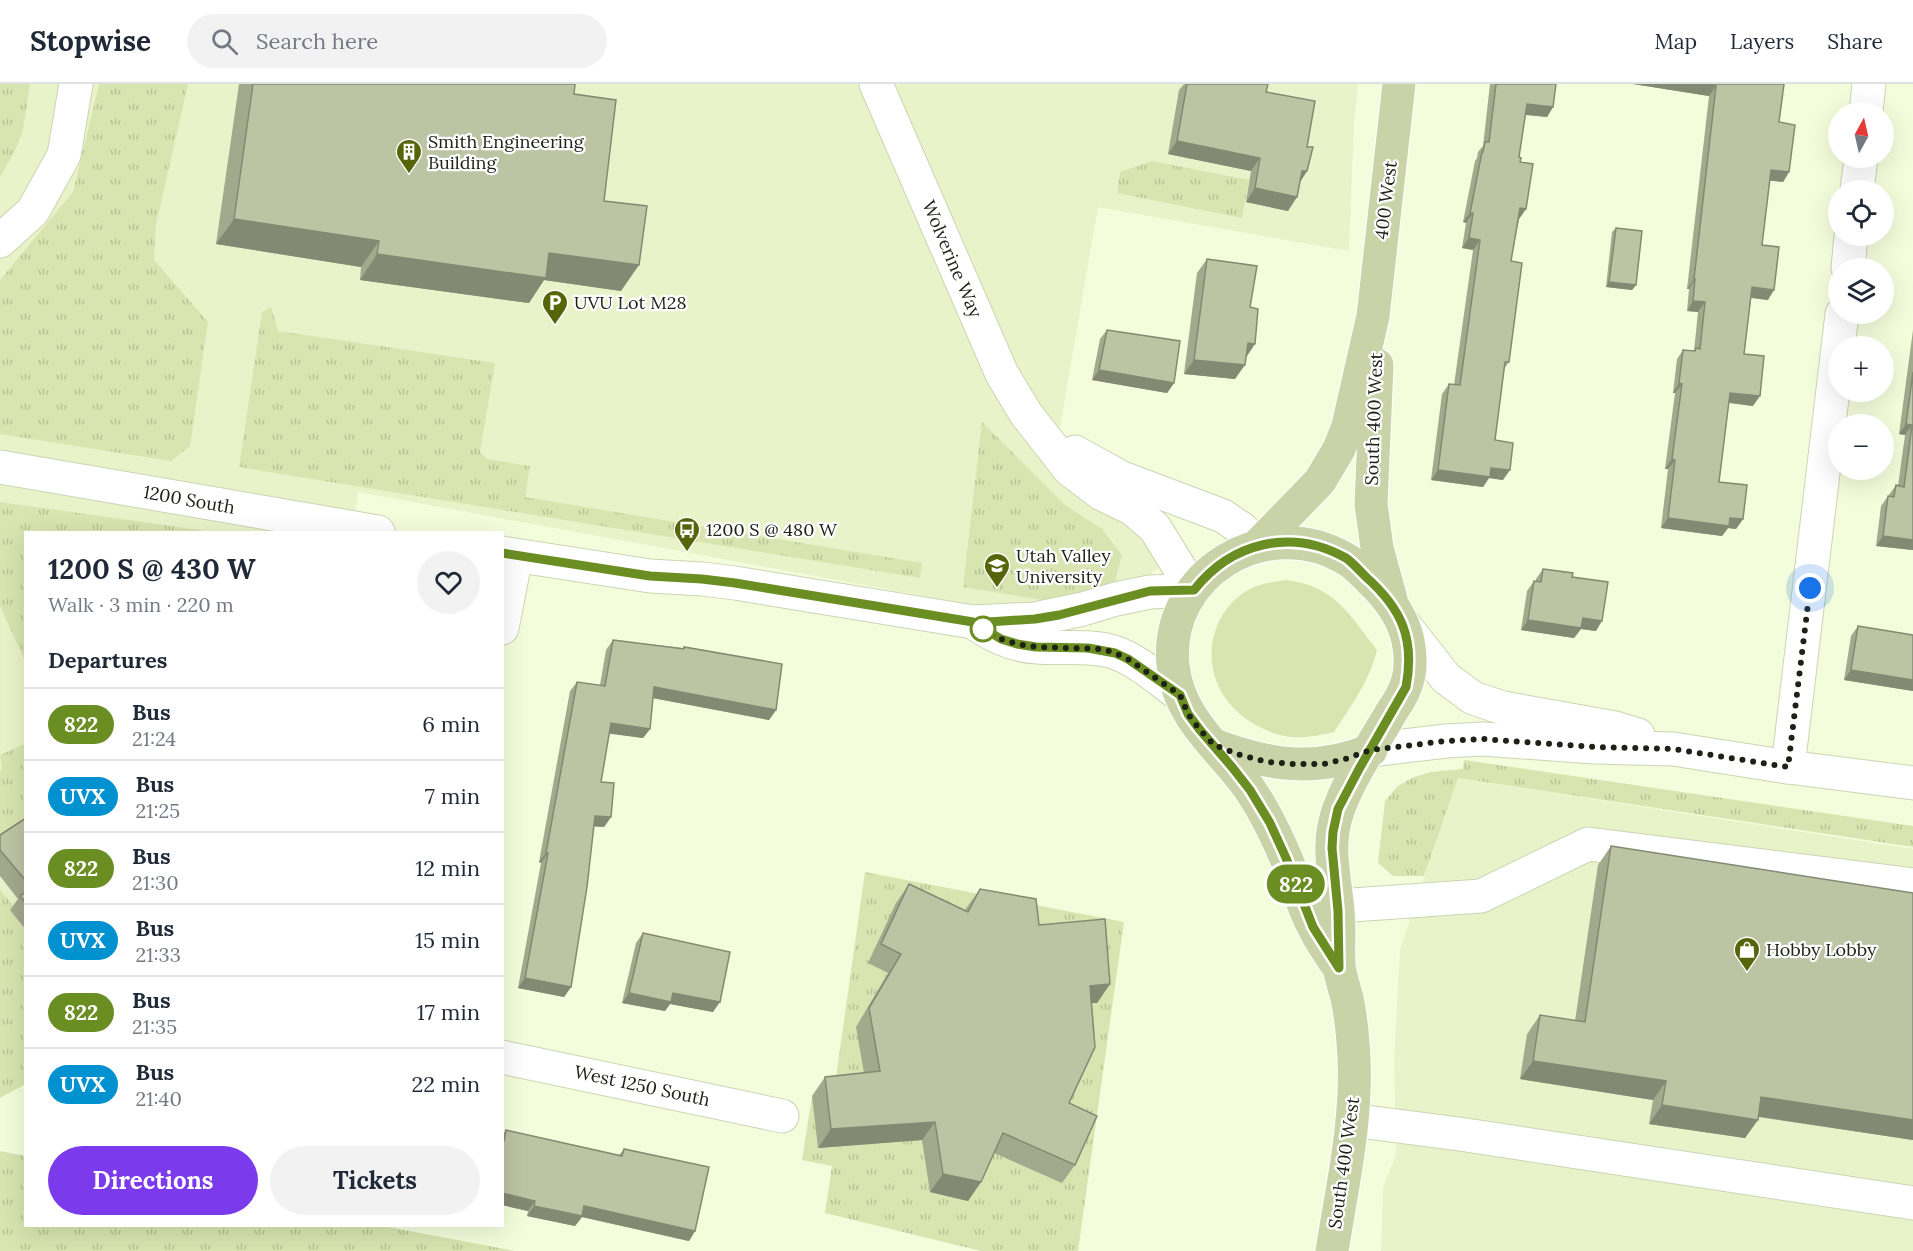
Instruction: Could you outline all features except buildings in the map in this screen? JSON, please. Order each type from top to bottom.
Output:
[{"type":"main road","name":"400 West","points":[[1373,316],[1400,84]]},
{"type":"main road","name":"South 400 West","points":[[1339,968],[1313,927],[1270,823],[1250,790],[1188,714],[1175,679],[1172,661],[1176,625],[1183,606],[1194,590],[1216,566],[1230,556],[1257,546],[1312,491],[1327,471],[1348,426],[1373,316]]},
{"type":"main road","name":"South 400 West","points":[[1332,1251],[1352,1120],[1354,1087],[1353,1047],[1347,997],[1339,968],[1333,832],[1338,809],[1406,687],[1410,657],[1377,548],[1371,504],[1377,383],[1373,316]]},
{"type":"main road","points":[[1257,546],[1275,543],[1311,545],[1347,559],[1379,589],[1397,613]]},
{"type":"main road","points":[[1214,745],[1268,762],[1309,765],[1345,759],[1371,750]]},
{"type":"street","points":[[0,242],[33,211],[64,154],[76,84]]},
{"type":"street","name":"Wolverine Way","points":[[876,84],[1002,374],[1016,400],[1052,450],[1070,470],[1102,494],[1133,509],[1155,528],[1194,590]]},
{"type":"street","points":[[1867,102],[1869,84]]},
{"type":"street","points":[[1788,767],[1841,324]]},
{"type":"street","name":"Wolverine Way","points":[[1038,428],[1122,478],[1177,500],[1207,508],[1223,516],[1242,529],[1257,546]]},
{"type":"street","name":"1200 South","points":[[0,467],[372,531]]},
{"type":"street","points":[[504,607],[509,555],[650,576],[735,583],[973,622],[1035,619],[1150,591],[1194,590]]},
{"type":"street","points":[[1397,613],[1446,678],[1473,698],[1503,708],[1615,728],[1673,749]]},
{"type":"street","points":[[973,622],[1001,639],[1017,644],[1036,647],[1088,648],[1115,653],[1128,659],[1180,695]]},
{"type":"street","points":[[1371,750],[1483,739],[1594,747],[1673,749],[1913,783]]},
{"type":"street","points":[[1338,906],[1481,897],[1588,844],[1913,885]]},
{"type":"street","name":"West 1250 South","points":[[504,1057],[782,1116]]},
{"type":"street","points":[[1352,1120],[1466,1135],[1913,1203]]},
{"type":"shaded area","name":"Utah Valley University","points":[[0,84],[1358,84],[1354,124],[1349,251],[1098,207],[1052,473],[1140,529],[1161,562],[1150,575],[1066,603],[1001,608],[962,603],[358,492],[352,531],[24,531],[24,1085],[0,1098]]},
{"type":"shaded area","points":[[1457,778],[1913,849],[1913,1251],[1381,1251],[1383,1187],[1396,1155],[1394,1060],[1400,949]]},
{"type":"green space","points":[[0,84],[30,84],[23,130],[15,151],[0,177]]},
{"type":"green space","points":[[99,84],[188,84],[156,225],[154,260],[208,322],[190,446],[171,461],[0,434],[0,280],[73,192]]},
{"type":"green space","points":[[1152,161],[1249,180],[1242,218],[1117,193],[1120,172]]},
{"type":"green space","points":[[271,307],[278,331],[495,363],[480,452],[487,459],[530,466],[525,497],[922,563],[920,578],[239,467],[262,312]]},
{"type":"green space","points":[[982,422],[1065,505],[1102,529],[1122,555],[1113,589],[1078,606],[963,587]]},
{"type":"green space","points":[[0,502],[207,531],[24,531],[24,659],[0,606]]},
{"type":"green space","points":[[1286,580],[1303,583],[1329,595],[1349,614],[1377,650],[1365,682],[1334,732],[1293,737],[1264,729],[1248,720],[1229,703],[1217,682],[1212,652],[1214,636],[1227,609],[1250,589]]},
{"type":"green space","points":[[24,744],[24,823],[0,838],[0,771],[2,769],[0,755]]},
{"type":"green space","points":[[1464,760],[1913,826],[1913,847],[1458,778],[1424,876],[1393,876],[1378,863],[1385,801],[1398,786],[1414,777],[1431,772],[1463,769]]},
{"type":"green space","points":[[865,872],[1124,922],[1078,1251],[981,1251],[825,1213],[832,1166],[802,1160],[812,1096],[836,1077]]},
{"type":"green space","points":[[0,889],[24,920],[24,1085],[0,1098]]},
{"type":"green space","points":[[0,1151],[24,1156],[24,1227],[388,1227],[515,1251],[0,1251]]},
{"type":"bus line","name":"822","points":[[504,553],[603,570],[735,583],[973,622],[987,632],[1017,644],[1036,647],[1102,649],[1128,659],[1180,695],[1188,714],[1250,790],[1270,823],[1313,927],[1339,968],[1338,911],[1332,848],[1338,809],[1406,687],[1409,672],[1408,642],[1402,622],[1393,604],[1379,589],[1347,559],[1330,551],[1311,545],[1275,543],[1257,546],[1230,556],[1204,577],[1194,590],[1150,591],[1059,615],[988,622]]},
{"type":"place","name":"Smith Engineering Building","points":[[409,175]]},
{"type":"place","name":"UVU Lot M28","points":[[555,326]]},
{"type":"place","name":"1200 S @ 480 W","points":[[687,553]]},
{"type":"place","name":"Utah Valley University","points":[[997,589]]},
{"type":"place","name":"Hobby Lobby","points":[[1747,973]]},
{"type":"route","points":[[983,629],[1001,639],[1017,644],[1036,647],[1102,649],[1128,659],[1180,695],[1188,714],[1214,745],[1268,762],[1324,764],[1371,750],[1483,739],[1594,747],[1673,749],[1788,767],[1810,588]]}]
